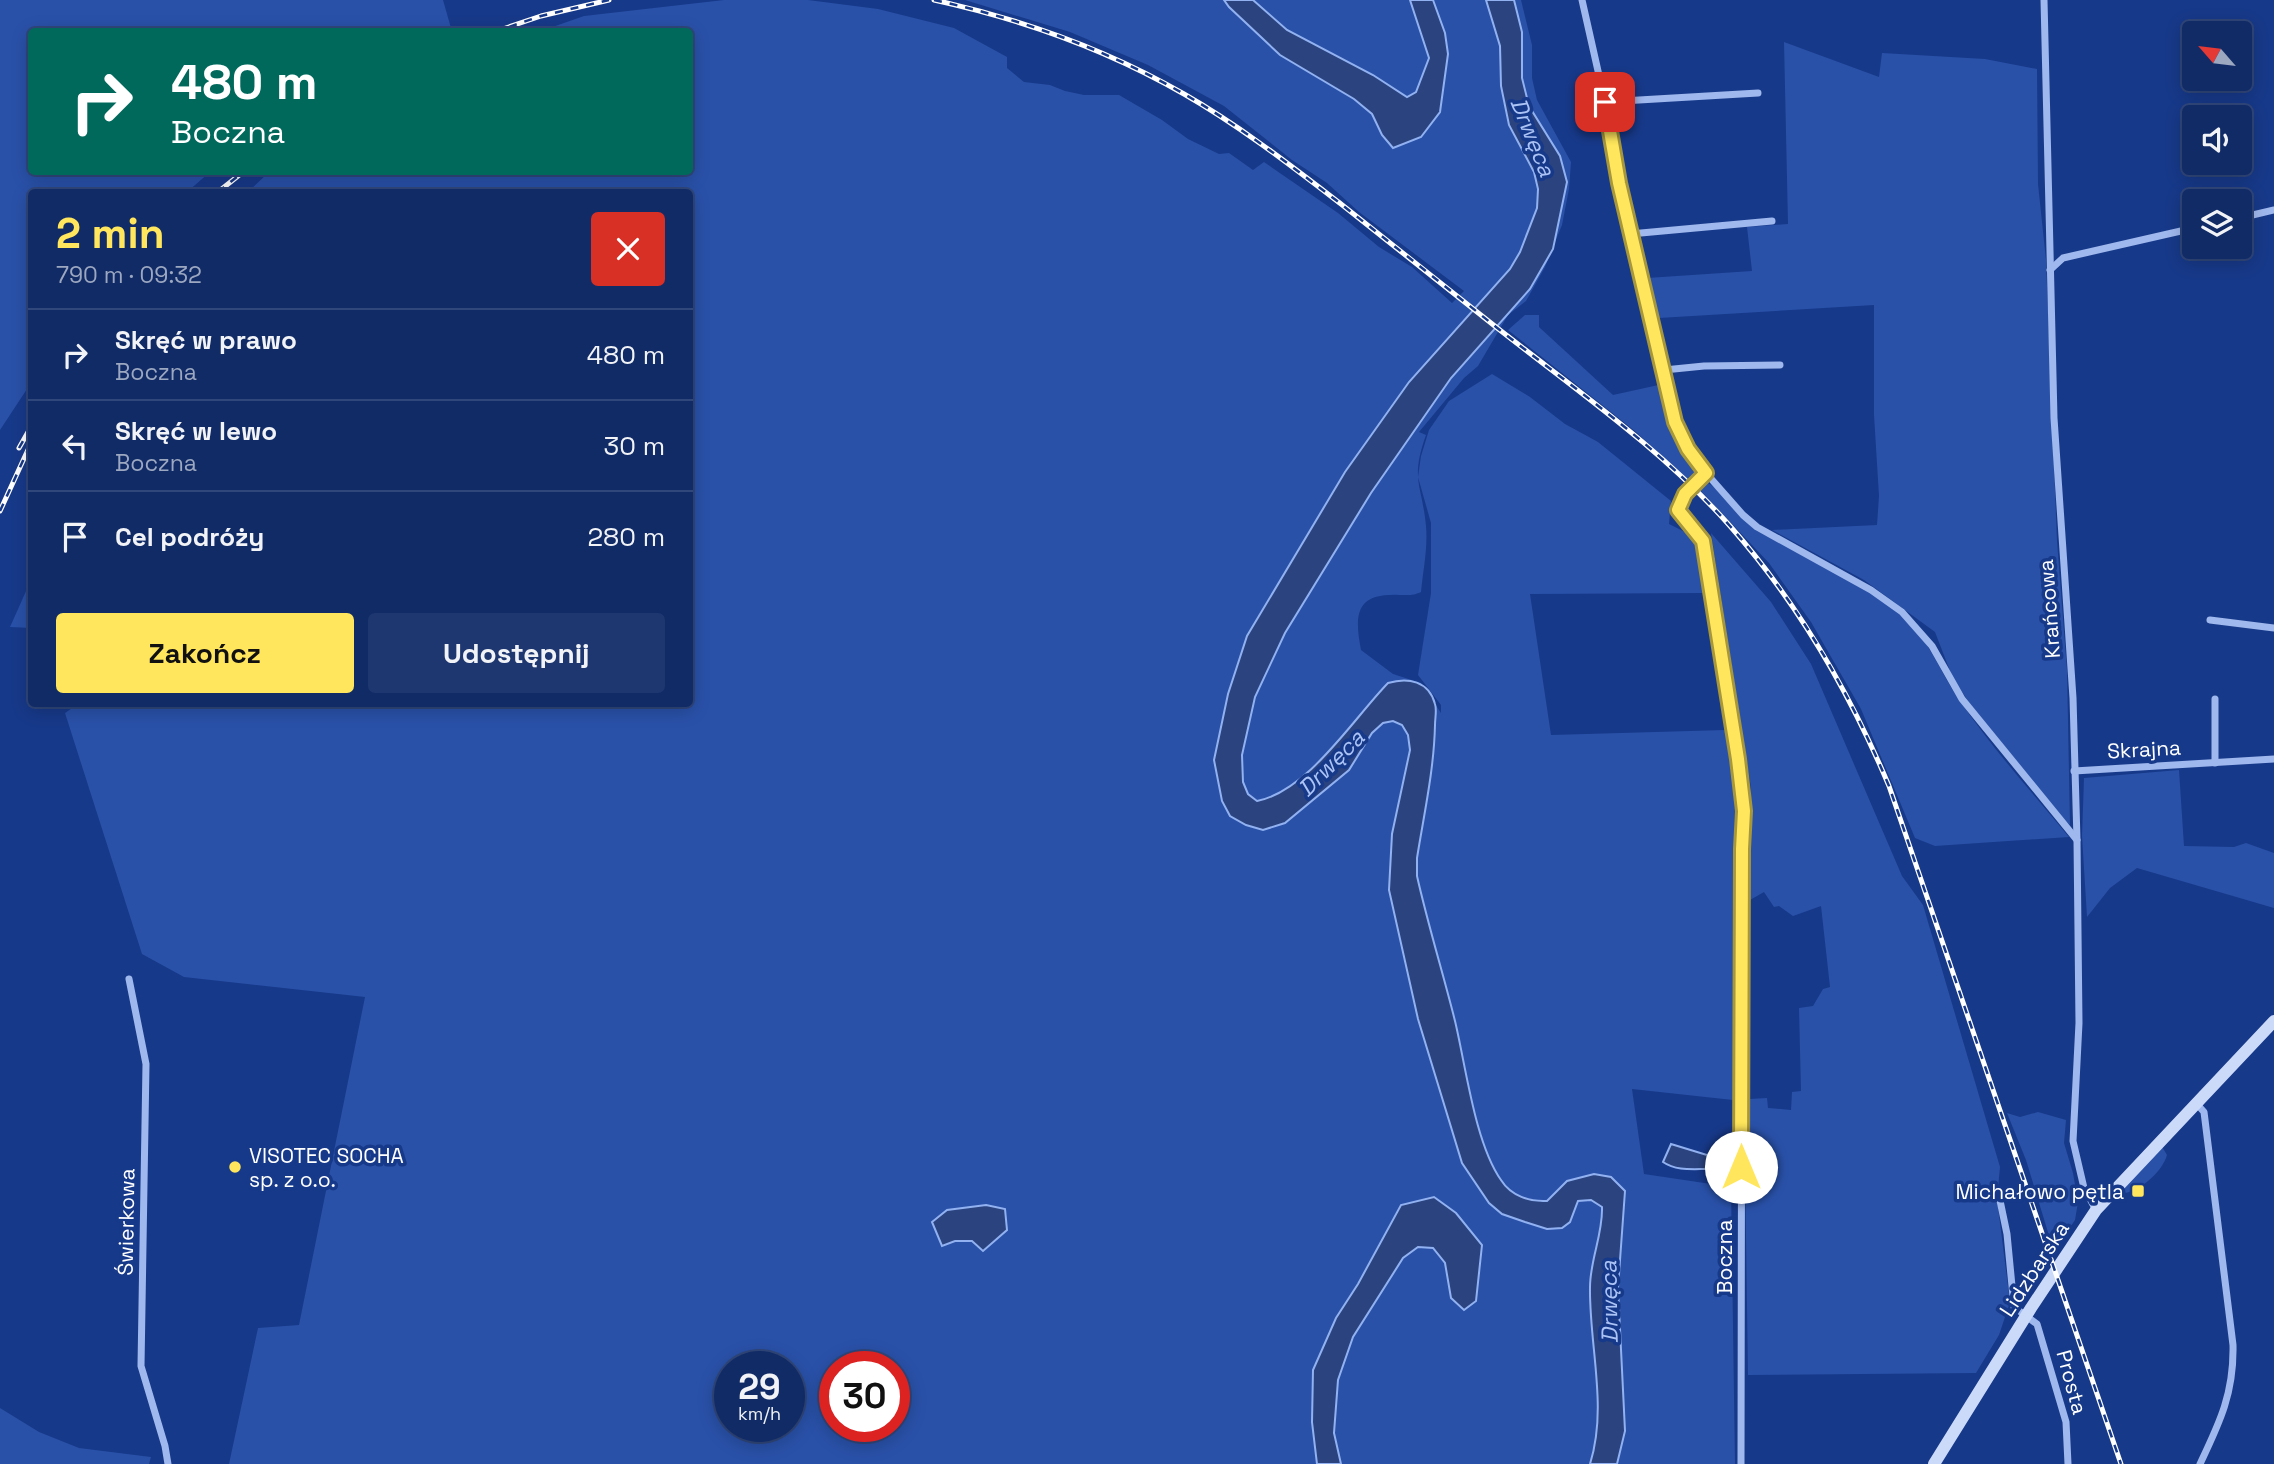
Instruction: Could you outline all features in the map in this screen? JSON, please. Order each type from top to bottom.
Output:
[{"type":"main road","name":"Lidzbarska","points":[[1934,1464],[2028,1312],[2096,1210],[2274,1021]]},
{"type":"street","points":[[1582,0],[1630,234],[1675,422],[1688,449],[1743,515],[1757,527],[1862,585],[1902,612],[1932,646],[1962,699],[2077,840]]},
{"type":"street","name":"Krańcowa","points":[[2044,0],[2054,418],[2073,698],[2077,840],[2079,1023],[2073,1140],[2084,1188],[2096,1210]]},
{"type":"street","points":[[1605,102],[1758,93]]},
{"type":"street","points":[[2252,216],[2274,211]]},
{"type":"street","points":[[1630,234],[1772,221]]},
{"type":"street","points":[[2050,270],[2063,258],[2182,231]]},
{"type":"street","points":[[1664,370],[1704,366],[1780,365]]},
{"type":"street","name":"Boczna","points":[[1706,473],[1685,494],[1678,510],[1703,541],[1744,811],[1741,1464]]},
{"type":"street","points":[[2210,620],[2274,628]]},
{"type":"street","points":[[2215,699],[2215,763]]},
{"type":"street","name":"Skrajna","points":[[2074,771],[2274,759]]},
{"type":"street","name":"Świerkowa","points":[[129,979],[146,1064],[141,1366],[168,1464]]},
{"type":"street","points":[[2196,1103],[2204,1112],[2234,1363],[2224,1416],[2200,1464]]},
{"type":"street","name":"Prosta","points":[[1998,1191],[2007,1234],[2014,1307],[2028,1312],[2037,1324],[2066,1422],[2068,1464]]},
{"type":"shaded area","points":[[0,0],[443,0],[451,28],[28,28],[28,175],[207,175],[190,189],[28,189],[28,388],[0,430]]},
{"type":"shaded area","points":[[724,0],[808,0],[878,9],[954,28],[1007,57],[1007,68],[1024,82],[1050,85],[1084,95],[1119,95],[1188,139],[1219,154],[1229,153],[1253,170],[1264,162],[1338,213],[1379,247],[1412,267],[1452,303],[1464,291],[1224,106],[1148,65],[1070,32],[965,0],[1521,0],[1532,45],[1532,78],[1537,100],[1571,162],[1562,225],[1545,267],[1526,301],[1508,315],[1478,366],[1464,378],[1419,432],[1426,435],[1418,476],[1429,430],[1449,401],[1492,374],[1530,397],[1565,424],[1598,442],[1671,501],[1669,524],[1695,537],[1704,593],[1530,594],[1551,735],[1725,730],[1735,795],[1733,1100],[1632,1089],[1644,1174],[1731,1187],[1735,1464],[1341,1464],[1334,1433],[1338,1380],[1353,1337],[1403,1258],[1419,1247],[1433,1248],[1445,1263],[1451,1298],[1456,1213],[1358,1284],[1336,1318],[1313,1370],[1312,1422],[1317,1464],[229,1464],[258,1328],[299,1325],[365,997],[184,977],[142,954],[65,713],[74,707],[693,707],[693,189],[251,189],[266,175],[693,175],[693,28],[550,28],[584,16]],"holes":[[[1418,478],[1431,523],[1431,593],[1418,675],[1441,705],[1441,713],[1421,683],[1393,674],[1361,650],[1358,626],[1361,608],[1366,602],[1385,595],[1421,592],[1426,534]],[[1007,1230],[983,1251],[972,1241],[955,1241]]]},
{"type":"shaded area","points":[[1784,42],[1879,77],[1882,53],[1985,59],[2037,69],[2038,184],[2046,260],[2057,541],[2067,670],[2070,825],[1968,701],[1952,676],[1935,632],[1864,580],[1772,530],[1877,525],[1879,496],[1874,415],[1874,305],[1659,318],[1647,278],[1752,271],[1747,227],[1788,224]]},
{"type":"shaded area","points":[[1525,315],[1539,315],[1539,327],[1613,395],[1663,384],[1681,440],[1699,470],[1689,481],[1636,432],[1508,330]]},
{"type":"shaded area","points":[[1706,482],[1720,492],[1757,531],[1850,579],[1901,614],[1926,643],[1971,716],[2069,837],[1935,846],[1915,838],[1861,709],[1811,622],[1769,563],[1700,490]]},
{"type":"shaded area","points":[[1711,533],[1771,602],[1811,664],[1902,876],[1923,905],[2000,1167],[1997,1199],[2010,1302],[1999,1335],[1976,1373],[1748,1375],[1745,1169],[1750,1099],[1767,1098],[1768,1108],[1791,1110],[1792,1092],[1801,1091],[1799,1008],[1813,1006],[1823,989],[1830,987],[1821,906],[1793,916],[1779,906],[1774,907],[1764,892],[1750,900],[1751,788]]},
{"type":"shaded area","points":[[28,587],[28,628],[10,627]]},
{"type":"shaded area","points":[[2179,770],[2184,846],[2234,847],[2246,843],[2274,853],[2274,908],[2137,868],[2110,888],[2087,917],[2082,836],[2084,778]]},
{"type":"shaded area","points":[[2038,1112],[2066,1120],[2064,1143],[2078,1202],[2075,1220],[2054,1252],[2026,1160],[2007,1113],[2020,1117]]},
{"type":"shaded area","points":[[2161,1145],[2167,1155],[2160,1169],[2141,1186],[2118,1194]]},
{"type":"shaded area","points":[[0,1408],[39,1432],[79,1448],[151,1457],[149,1464],[0,1464]]},
{"type":"water","points":[[1224,0],[1253,0],[1287,30],[1373,75],[1407,97],[1416,92],[1429,58],[1410,0],[1433,0],[1445,33],[1448,54],[1440,112],[1421,137],[1393,148],[1382,135],[1372,114],[1354,99],[1280,55]]},
{"type":"water","name":"Drwęca","points":[[1486,0],[1514,0],[1522,32],[1522,78],[1529,106],[1560,156],[1567,182],[1553,249],[1530,289],[1451,378],[1371,493],[1285,633],[1255,697],[1242,755],[1243,782],[1248,794],[1257,801],[1276,795],[1294,783],[1328,752],[1388,683],[1417,683],[1432,696],[1436,709],[1434,742],[1417,858],[1417,876],[1484,1146],[1505,1186],[1528,1199],[1547,1201],[1567,1181],[1594,1174],[1611,1177],[1625,1191],[1618,1288],[1625,1431],[1617,1464],[1590,1464],[1595,1442],[1598,1398],[1590,1287],[1602,1207],[1591,1200],[1578,1201],[1570,1222],[1562,1228],[1547,1229],[1502,1214],[1489,1203],[1462,1163],[1418,1019],[1389,890],[1392,834],[1410,750],[1408,735],[1402,725],[1393,721],[1383,723],[1372,733],[1349,770],[1285,823],[1263,830],[1230,816],[1222,801],[1214,760],[1228,694],[1247,636],[1345,472],[1409,382],[1510,269],[1520,252],[1537,208],[1538,189],[1534,172],[1509,125],[1501,86],[1500,46]]},
{"type":"water","points":[[1671,1144],[1707,1155],[1708,1169],[1679,1168],[1663,1162]]},
{"type":"water","points":[[1434,1197],[1456,1213],[1482,1245],[1476,1301],[1464,1310],[1451,1298],[1445,1263],[1433,1248],[1418,1247],[1403,1258],[1353,1337],[1338,1380],[1334,1433],[1341,1464],[1317,1464],[1312,1422],[1313,1370],[1336,1318],[1358,1284],[1401,1205]]},
{"type":"water","points":[[986,1205],[1005,1209],[1007,1230],[983,1251],[972,1241],[955,1241],[942,1246],[932,1222],[947,1210]]},
{"type":"railway","points":[[506,28],[541,16],[609,0]]},
{"type":"railway","points":[[934,0],[999,16],[1094,49],[1184,94],[1245,133],[1341,204],[1647,446],[1704,498],[1755,556],[1800,617],[1820,650],[1857,716],[1889,786],[2121,1464]]},
{"type":"railway","points":[[222,189],[239,175]]},
{"type":"railway","points":[[19,448],[28,432]]},
{"type":"railway","points":[[0,511],[28,450]]},
{"type":"place","name":"VISOTEC SOCHA sp. z o.o.","points":[[235,1167]]},
{"type":"place","name":"Michałowo pętla","points":[[2138,1191]]},
{"type":"route","points":[[1605,102],[1630,234],[1675,422],[1688,449],[1706,473],[1685,494],[1678,510],[1703,541],[1744,811],[1741,1167]]}]
